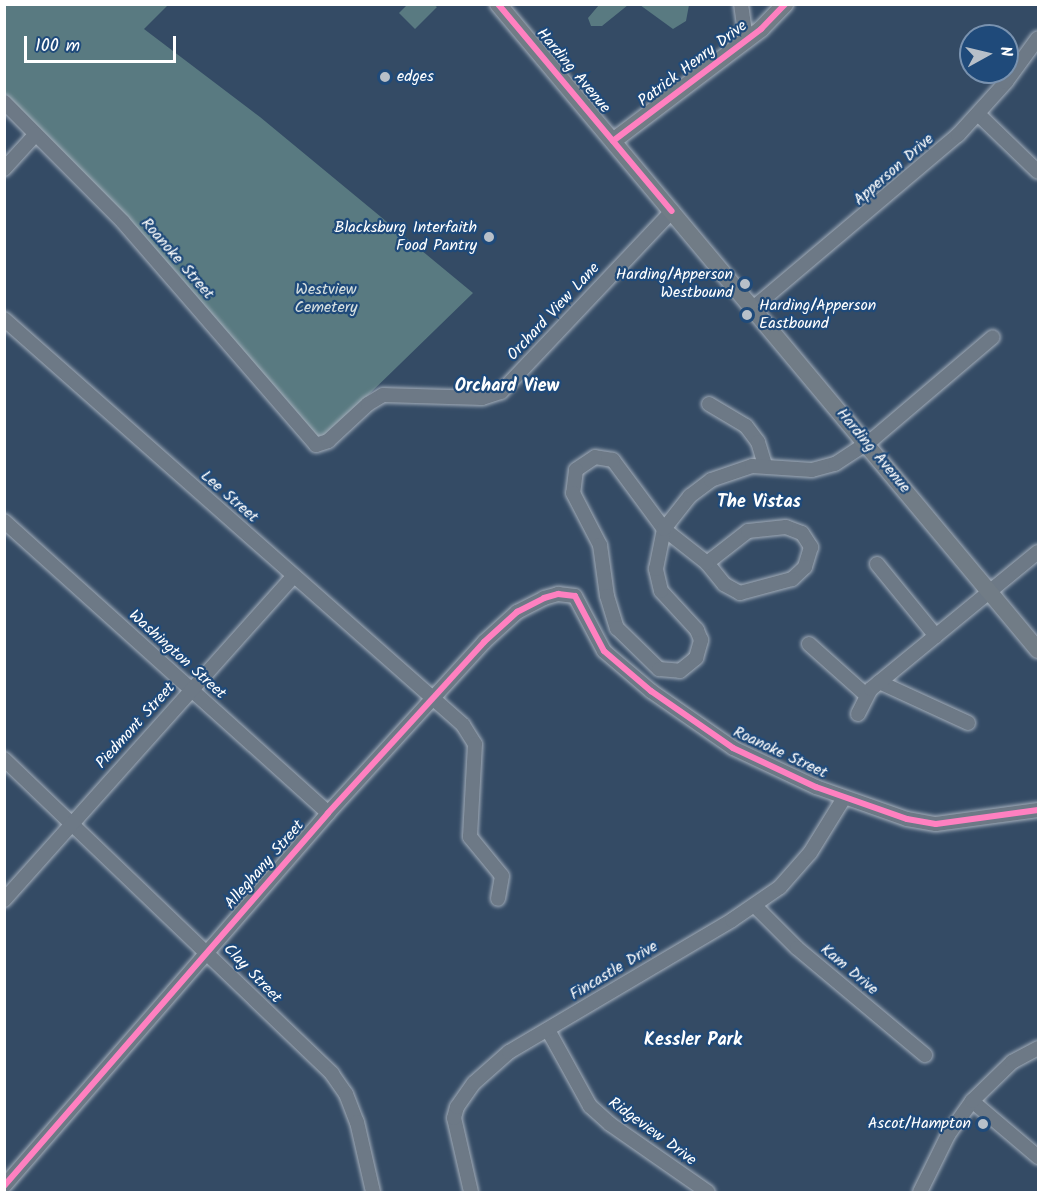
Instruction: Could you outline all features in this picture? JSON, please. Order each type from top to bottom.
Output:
[{"type":"main road","name":"Harding Avenue","points":[[498,4],[1038,650]]},
{"type":"main road","name":"Patrick Henry Drive","points":[[613,141],[746,41],[785,4]]},
{"type":"street","points":[[741,4],[746,41]]},
{"type":"street","name":"Apperson Drive","points":[[753,308],[905,183],[978,114],[1038,38]]},
{"type":"street","name":"Roanoke Street","points":[[4,102],[131,231],[316,445]]},
{"type":"street","points":[[978,114],[1038,172]]},
{"type":"street","points":[[4,169],[36,134]]},
{"type":"street","name":"Orchard View Lane","points":[[316,445],[328,441],[368,404],[383,395],[482,398],[501,392],[672,211]]},
{"type":"street","name":"Lee Street","points":[[4,319],[294,576],[452,712],[475,744],[470,837],[502,876],[498,899]]},
{"type":"street","points":[[707,563],[736,538],[762,528],[791,528],[805,535],[811,547],[809,560],[796,577],[750,593],[734,591],[707,563],[664,529],[613,460],[595,457],[576,470],[573,493],[600,545],[607,596],[617,628],[638,653],[659,669],[671,672],[687,667],[701,646],[697,630],[663,595],[657,581],[657,553],[664,529],[690,496],[711,480],[736,470],[765,465],[827,468],[867,444],[993,337]]},
{"type":"street","points":[[709,404],[746,426],[760,447],[765,465]]},
{"type":"street","name":"Washington Street","points":[[4,521],[328,813]]},
{"type":"street","points":[[858,714],[866,695],[879,682],[1038,552]]},
{"type":"street","points":[[877,564],[936,636]]},
{"type":"street","name":"Piedmont Street","points":[[4,900],[294,576]]},
{"type":"street","name":"Roanoke Street","points":[[568,594],[582,603],[591,631],[604,651],[665,702],[733,748],[844,798],[936,824],[1038,810]]},
{"type":"street","name":"Alleghany Street","points":[[4,1186],[328,813],[508,619],[544,598],[568,594]]},
{"type":"street","points":[[809,644],[866,695]]},
{"type":"street","points":[[879,682],[969,723]]},
{"type":"street","name":"Clay Street","points":[[4,759],[207,951],[332,1074],[349,1101],[373,1192]]},
{"type":"street","name":"Fincastle Drive","points":[[471,1192],[455,1131],[457,1107],[474,1083],[499,1059],[755,906],[800,867],[844,798]]},
{"type":"street","name":"Kam Drive","points":[[755,906],[797,948],[925,1055]]},
{"type":"street","name":"Ridgeview Drive","points":[[548,1030],[590,1106],[610,1124],[708,1192]]},
{"type":"street","points":[[920,1192],[948,1135],[972,1101],[1012,1062],[1038,1048]]},
{"type":"street","points":[[972,1101],[1038,1157]]},
{"type":"green space","name":"Westview Cemetery","points":[[5,5],[168,5],[144,29],[260,117],[473,293],[325,437],[312,436],[176,272],[5,93]]},
{"type":"green space","points":[[407,5],[437,7],[415,29],[399,13]]},
{"type":"green space","points":[[599,5],[628,5],[602,26],[591,26],[588,18]]},
{"type":"green space","points":[[640,5],[689,5],[686,21],[673,29]]},
{"type":"cycle path","points":[[498,4],[672,211]]},
{"type":"cycle path","points":[[613,141],[761,29],[785,4]]},
{"type":"cycle path","points":[[4,1186],[328,813],[484,642],[517,612],[544,598],[558,594],[575,596],[604,651],[651,691],[733,748],[816,787],[907,819],[936,824],[1038,810]]},
{"type":"place","name":"edges","points":[[385,77]]},
{"type":"place","name":"Blacksburg Interfaith Food Pantry","points":[[489,237]]},
{"type":"place","name":"Harding/Apperson Westbound","points":[[745,284]]},
{"type":"place","name":"Harding/Apperson Eastbound","points":[[747,315]]},
{"type":"place","name":"Ascot/Hampton","points":[[983,1124]]},
{"type":"district","name":"Orchard View","points":[[507,387]]},
{"type":"district","name":"The Vistas","points":[[759,503]]},
{"type":"district","name":"Kessler Park","points":[[693,1041]]}]
